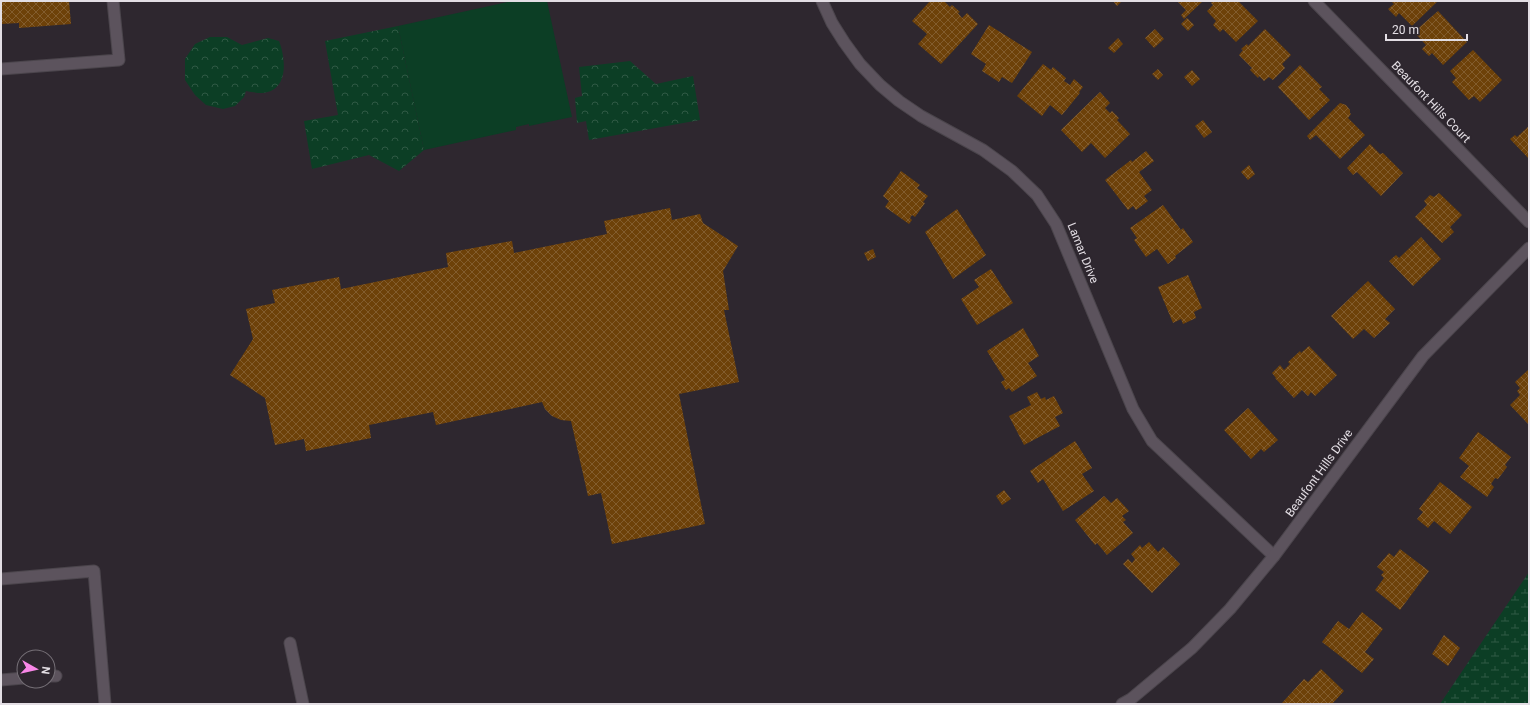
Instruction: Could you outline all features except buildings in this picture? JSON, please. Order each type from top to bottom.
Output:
[{"type":"street","points":[[1,69],[119,60],[113,1]]},
{"type":"street","name":"Lamar Drive","points":[[822,1],[832,23],[844,42],[860,64],[880,85],[899,101],[921,116],[983,150],[1012,171],[1037,195],[1056,224],[1133,409],[1152,441],[1274,556]]},
{"type":"street","name":"Beaufont Hills Court","points":[[1314,1],[1529,222]]},
{"type":"street","name":"Beaufont Hills Drive","points":[[1122,704],[1131,699],[1192,648],[1230,609],[1274,556],[1423,356],[1529,248]]},
{"type":"street","points":[[1,579],[94,571],[105,704]]},
{"type":"street","points":[[290,643],[303,704]]},
{"type":"street","points":[[1,680],[16,679]]},
{"type":"green space","points":[[512,1],[547,1],[572,117],[529,126],[529,124],[516,127],[516,130],[424,150],[398,26]]},
{"type":"green space","points":[[398,26],[424,150],[399,171],[369,155],[312,169],[304,121],[338,115],[325,41]]},
{"type":"green space","points":[[210,37],[227,37],[242,45],[268,38],[279,41],[284,65],[281,80],[277,87],[271,91],[262,93],[246,91],[244,97],[235,106],[223,109],[206,105],[195,95],[185,80],[185,59],[195,44]]},
{"type":"green space","points":[[630,61],[656,84],[693,76],[700,120],[589,140],[586,121],[577,123],[575,98],[582,96],[579,67]]},
{"type":"green space","points":[[1529,572],[1529,704],[1440,704]]}]
